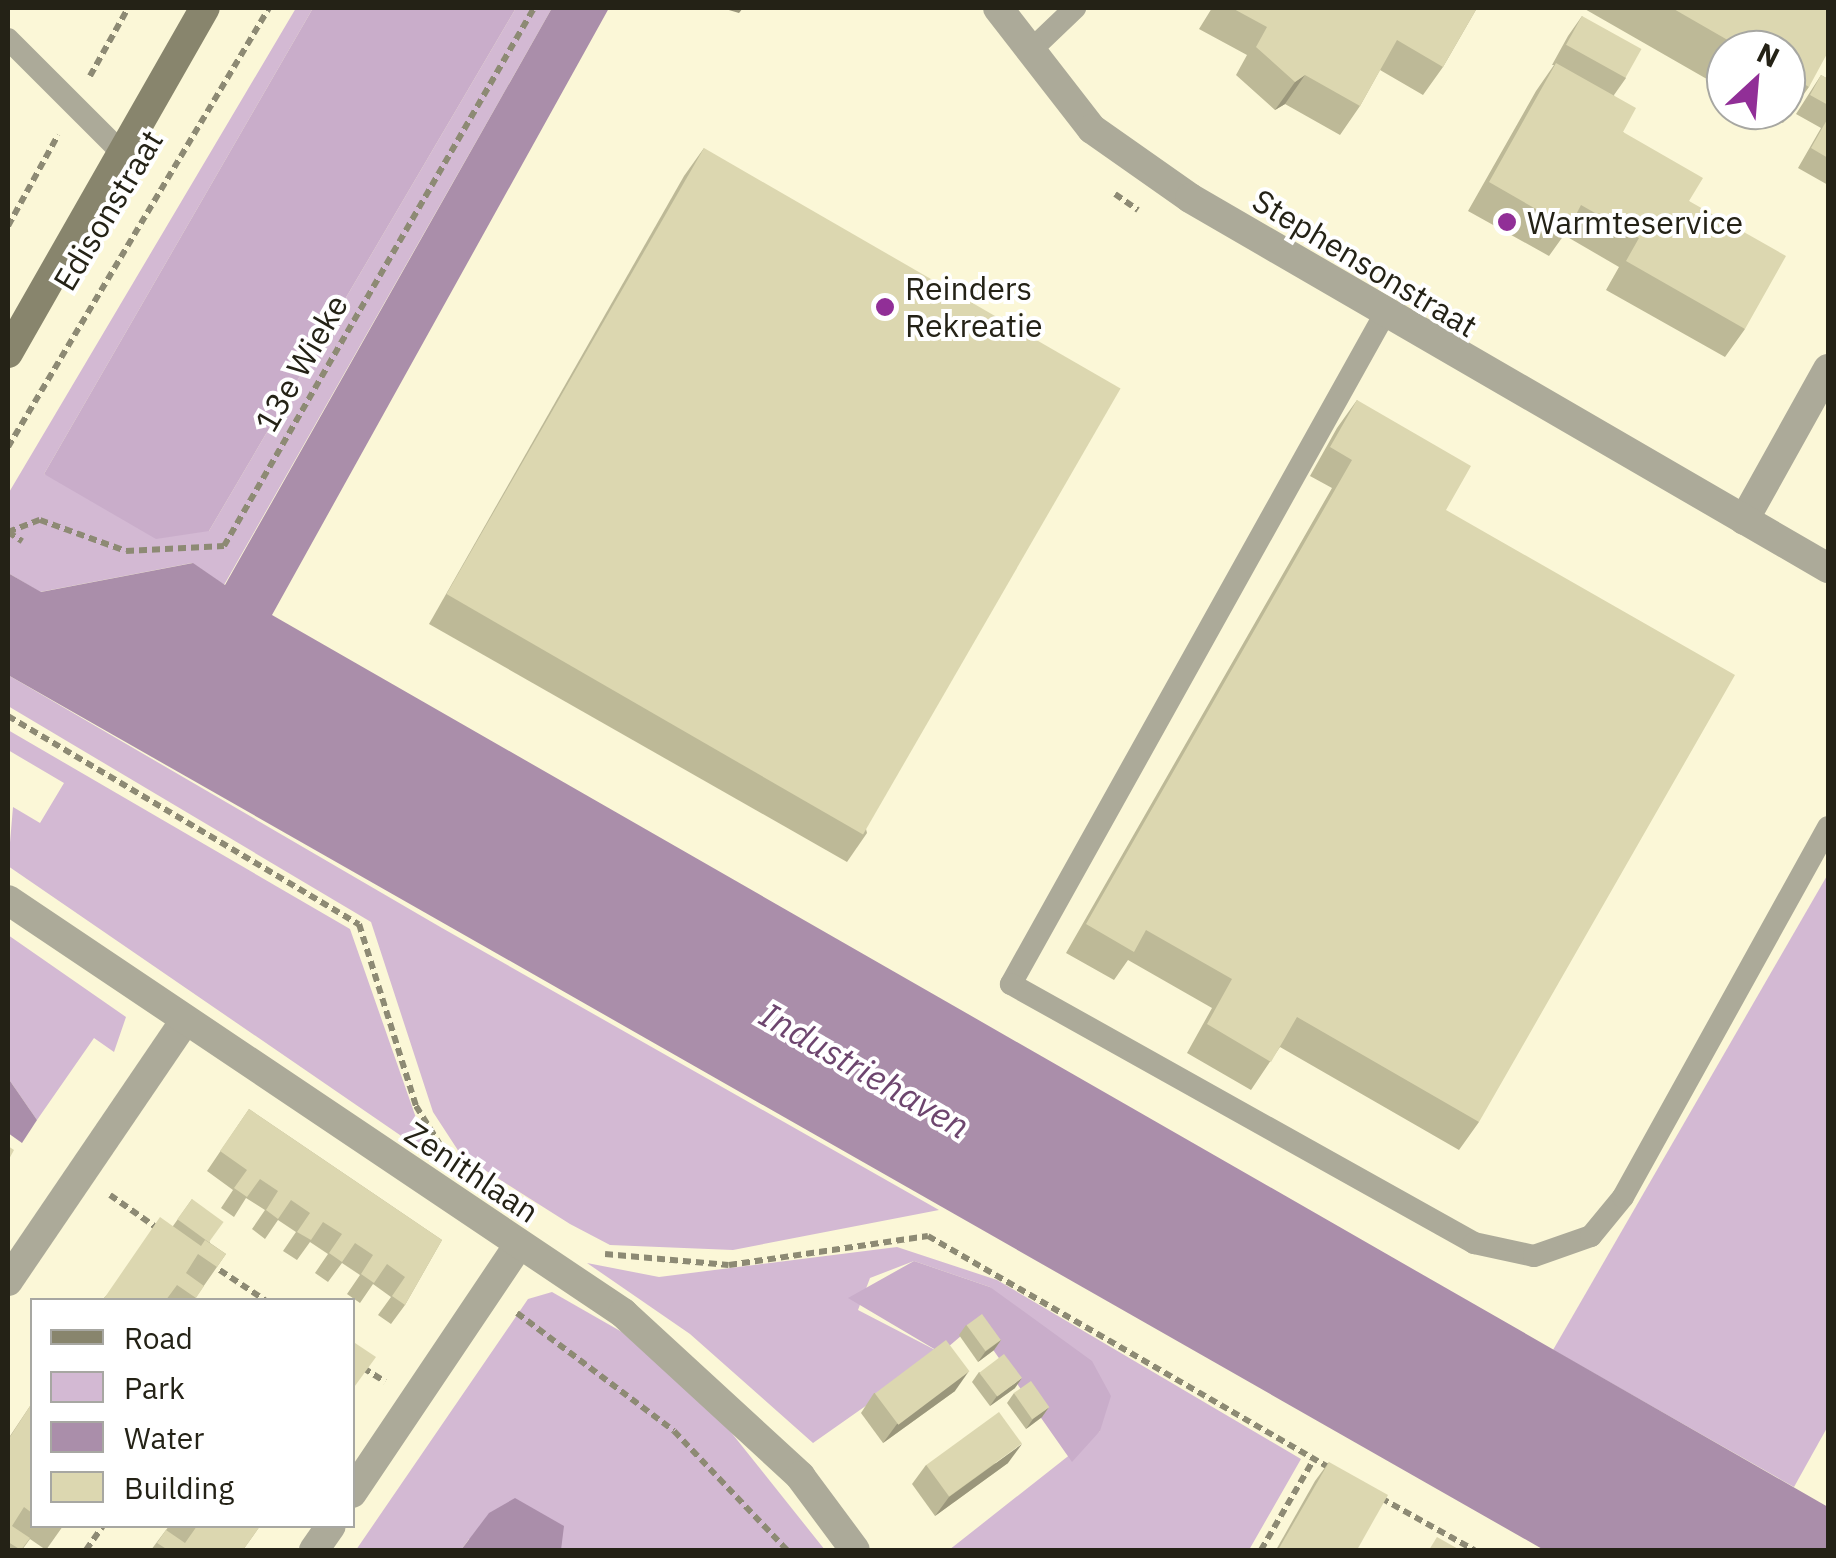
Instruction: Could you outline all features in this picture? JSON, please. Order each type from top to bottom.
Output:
[{"type":"main road","name":"Edisonstraat","points":[[8,352],[205,8]]},
{"type":"street","name":"Stephensonstraat","points":[[998,8],[1092,129],[1383,317],[1828,568]]},
{"type":"street","points":[[1744,520],[1828,369]]},
{"type":"street","name":"Zenithlaan","points":[[8,900],[681,1359],[800,1476],[854,1550]]},
{"type":"street","points":[[8,1282],[184,1021]]},
{"type":"street","points":[[355,1489],[518,1246]]},
{"type":"street","points":[[314,1550],[330,1528]]},
{"type":"lane","points":[[1029,52],[1075,8]]},
{"type":"lane","points":[[8,40],[122,153]]},
{"type":"lane","points":[[1383,317],[1010,984],[1474,1243],[1534,1256],[1591,1236],[1623,1197],[1828,827]]},
{"type":"path","name":"Edisonstraat","points":[[8,447],[269,8]]},
{"type":"path","name":"13e Wieke","points":[[8,532],[40,520],[126,552],[224,546],[534,8]]},
{"type":"path","points":[[8,532],[22,541]]},
{"type":"path","points":[[8,716],[360,924],[416,1106],[443,1148]]},
{"type":"path","points":[[80,1175],[169,1236]]},
{"type":"path","points":[[590,1250],[636,1263],[729,1265],[928,1236],[1343,1476]]},
{"type":"path","points":[[200,1256],[259,1298]]},
{"type":"path","points":[[487,1293],[674,1431],[787,1550]]},
{"type":"path","points":[[1260,1550],[1314,1459]]},
{"type":"path","points":[[1372,1492],[1474,1550]]},
{"type":"path","points":[[86,1550],[102,1528]]},
{"type":"green space","points":[[296,8],[313,8],[44,474],[209,531],[516,8],[552,8],[224,585],[192,563],[40,592],[8,573],[8,494]]},
{"type":"green space","points":[[8,675],[442,928],[939,1210],[733,1250],[610,1245],[570,1224],[461,1155],[433,1112],[371,922],[8,706]]},
{"type":"green space","points":[[8,730],[350,929],[429,1155],[8,866],[13,807],[40,823],[64,783],[8,750]]},
{"type":"green space","points":[[1828,874],[1828,1426],[1794,1487],[1553,1350]]},
{"type":"green space","points":[[8,935],[126,1017],[114,1052],[94,1038],[37,1120],[8,1078]]},
{"type":"green space","points":[[897,1247],[997,1280],[1301,1459],[1249,1550],[949,1550],[1100,1431],[990,1287],[914,1261],[870,1278],[858,1310],[941,1353],[813,1443],[690,1334],[587,1263],[659,1277]]},
{"type":"green space","points":[[552,1292],[622,1332],[722,1421],[825,1550],[561,1550],[469,1539],[461,1550],[356,1550],[528,1299]]},
{"type":"shaded area","points":[[313,8],[516,8],[209,531],[156,539],[44,474]]},
{"type":"shaded area","points":[[914,1261],[990,1287],[1092,1361],[1111,1396],[1100,1431],[1072,1462],[975,1324],[941,1353],[848,1298]]},
{"type":"water","name":"Industriehaven","points":[[552,8],[609,8],[272,615],[1828,1507],[1828,1550],[1544,1550],[8,675],[8,573],[41,592],[193,563],[225,585]]},
{"type":"water","points":[[8,1078],[37,1120],[22,1143],[8,1133]]},
{"type":"water","points":[[515,1498],[564,1526],[561,1550],[461,1550],[489,1513]]},
{"type":"building","points":[[1232,8],[1477,8],[1443,67],[1397,40],[1360,106],[1305,75],[1295,82],[1256,47],[1267,27]]},
{"type":"building","points":[[1672,8],[1828,8],[1828,52],[1809,87],[1806,30],[1710,30]]},
{"type":"building","points":[[1582,16],[1641,49],[1625,78],[1566,45]]},
{"type":"building","points":[[1556,63],[1636,108],[1623,132],[1703,178],[1689,201],[1786,256],[1745,329],[1626,261],[1639,238],[1581,205],[1569,228],[1489,182]]},
{"type":"building","points":[[1821,75],[1828,79],[1828,105],[1810,95]]},
{"type":"building","points":[[1828,118],[1828,158],[1811,148]]},
{"type":"building","points":[[704,148],[1121,388],[863,835],[447,594]]},
{"type":"building","points":[[1357,400],[1471,466],[1446,510],[1735,675],[1479,1122],[1297,1017],[1271,1062],[1207,1024],[1232,979],[1146,930],[1134,952],[1086,924],[1352,460],[1330,447]]},
{"type":"building","points":[[249,1109],[442,1240],[405,1305],[392,1296],[405,1277],[387,1264],[374,1283],[361,1274],[373,1255],[355,1243],[342,1262],[329,1253],[342,1234],[323,1222],[311,1240],[297,1232],[310,1213],[291,1200],[278,1219],[266,1210],[278,1191],[260,1179],[247,1197],[234,1188],[247,1170],[220,1151]]},
{"type":"building","points":[[192,1199],[224,1222],[209,1242],[177,1219]]},
{"type":"building","points":[[160,1217],[201,1246],[205,1240],[226,1254],[217,1267],[198,1254],[186,1273],[204,1286],[196,1298],[177,1285],[167,1298],[104,1298]]},
{"type":"building","points":[[982,1314],[1001,1340],[985,1351],[967,1325]]},
{"type":"building","points":[[946,1340],[969,1371],[898,1425],[875,1394]]},
{"type":"building","points":[[355,1343],[376,1357],[355,1386]]},
{"type":"building","points":[[1004,1354],[1022,1378],[997,1397],[979,1373]]},
{"type":"building","points":[[1031,1381],[1049,1407],[1032,1419],[1014,1393]]},
{"type":"building","points":[[30,1406],[30,1512],[24,1507],[12,1526],[30,1538],[21,1550],[8,1542],[8,1440]]},
{"type":"building","points":[[999,1412],[1022,1444],[949,1496],[926,1465]]},
{"type":"building","points":[[1329,1462],[1388,1495],[1357,1550],[1278,1550]]},
{"type":"building","points":[[196,1528],[259,1528],[243,1550],[168,1550],[157,1543],[166,1530],[185,1543]]},
{"type":"building","points":[[1437,1537],[1460,1550],[1429,1550]]},
{"type":"place","name":"Warmteservice","points":[[1507,222]]},
{"type":"place","name":"Reinders Rekreatie","points":[[885,307]]}]
